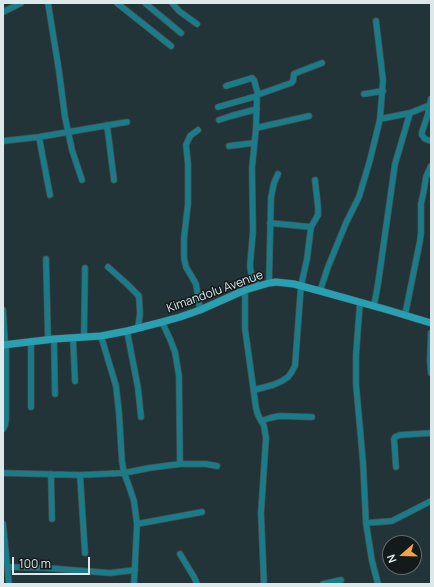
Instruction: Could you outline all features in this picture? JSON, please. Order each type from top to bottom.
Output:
[{"type":"street","points":[[3,12],[21,3]]},
{"type":"street","points":[[48,3],[65,117],[72,150],[82,180]]},
{"type":"street","points":[[117,3],[171,46]]},
{"type":"street","points":[[145,3],[181,33]]},
{"type":"street","points":[[172,3],[179,11],[197,24]]},
{"type":"street","points":[[320,291],[328,267],[358,197],[370,160],[380,119],[383,80],[376,21]]},
{"type":"street","points":[[218,107],[291,83],[293,81],[294,74],[322,63]]},
{"type":"street","points":[[226,86],[252,78],[254,80],[258,95],[252,168],[253,231],[250,270],[258,286]]},
{"type":"street","points":[[364,94],[383,91]]},
{"type":"street","points":[[431,99],[422,132],[425,139],[431,141]]},
{"type":"street","points":[[380,119],[410,113],[430,106]]},
{"type":"street","points":[[219,120],[257,109]]},
{"type":"street","points":[[374,306],[395,164],[410,113]]},
{"type":"street","points":[[256,128],[309,116]]},
{"type":"street","points":[[3,141],[39,137],[127,122]]},
{"type":"street","points":[[107,126],[114,180]]},
{"type":"street","points":[[198,130],[190,136],[186,145],[188,164],[188,199],[184,258],[186,268],[196,284],[200,310]]},
{"type":"street","points":[[39,137],[50,195]]},
{"type":"street","points":[[229,146],[254,143]]},
{"type":"street","points":[[405,315],[420,241],[422,204],[426,177],[431,166]]},
{"type":"street","points":[[269,283],[271,198],[274,183],[278,174]]},
{"type":"street","points":[[254,390],[282,381],[294,370],[296,361],[301,286],[307,258],[311,227],[318,214],[315,180]]},
{"type":"street","points":[[270,223],[311,227]]},
{"type":"street","points":[[46,260],[55,394]]},
{"type":"street","points":[[108,267],[139,296],[140,314],[138,328]]},
{"type":"street","points":[[84,337],[85,268]]},
{"type":"street","name":"Kimandolu Avenue","points":[[5,344],[51,339],[102,336],[138,328],[200,310],[245,290],[276,282],[320,291],[431,323]]},
{"type":"street","points":[[245,290],[245,329],[256,408],[264,426],[266,438],[261,513],[264,584]]},
{"type":"street","points":[[360,302],[356,355],[356,384],[366,523],[372,561],[378,584]]},
{"type":"street","points":[[3,310],[6,419],[3,429]]},
{"type":"street","points":[[162,322],[175,352],[179,376],[180,464]]},
{"type":"street","points":[[127,330],[138,388],[141,417]]},
{"type":"street","points":[[431,333],[431,373]]},
{"type":"street","points":[[102,336],[117,390],[122,461],[124,473],[134,501],[137,524],[134,584]]},
{"type":"street","points":[[73,338],[75,381]]},
{"type":"street","points":[[31,341],[31,407]]},
{"type":"street","points":[[261,420],[279,416],[312,417]]},
{"type":"street","points":[[396,467],[395,437],[400,435],[431,433]]},
{"type":"street","points":[[3,473],[80,475],[124,473],[180,464],[206,464],[217,466]]},
{"type":"street","points":[[51,474],[52,519]]},
{"type":"street","points":[[80,475],[85,553]]},
{"type":"street","points":[[366,523],[392,521],[431,502]]},
{"type":"street","points":[[137,524],[202,512]]},
{"type":"street","points":[[3,524],[9,584]]},
{"type":"street","points":[[180,554],[194,577],[196,584]]},
{"type":"street","points":[[8,567],[110,572],[135,570]]},
{"type":"street","points":[[323,584],[341,580]]}]
